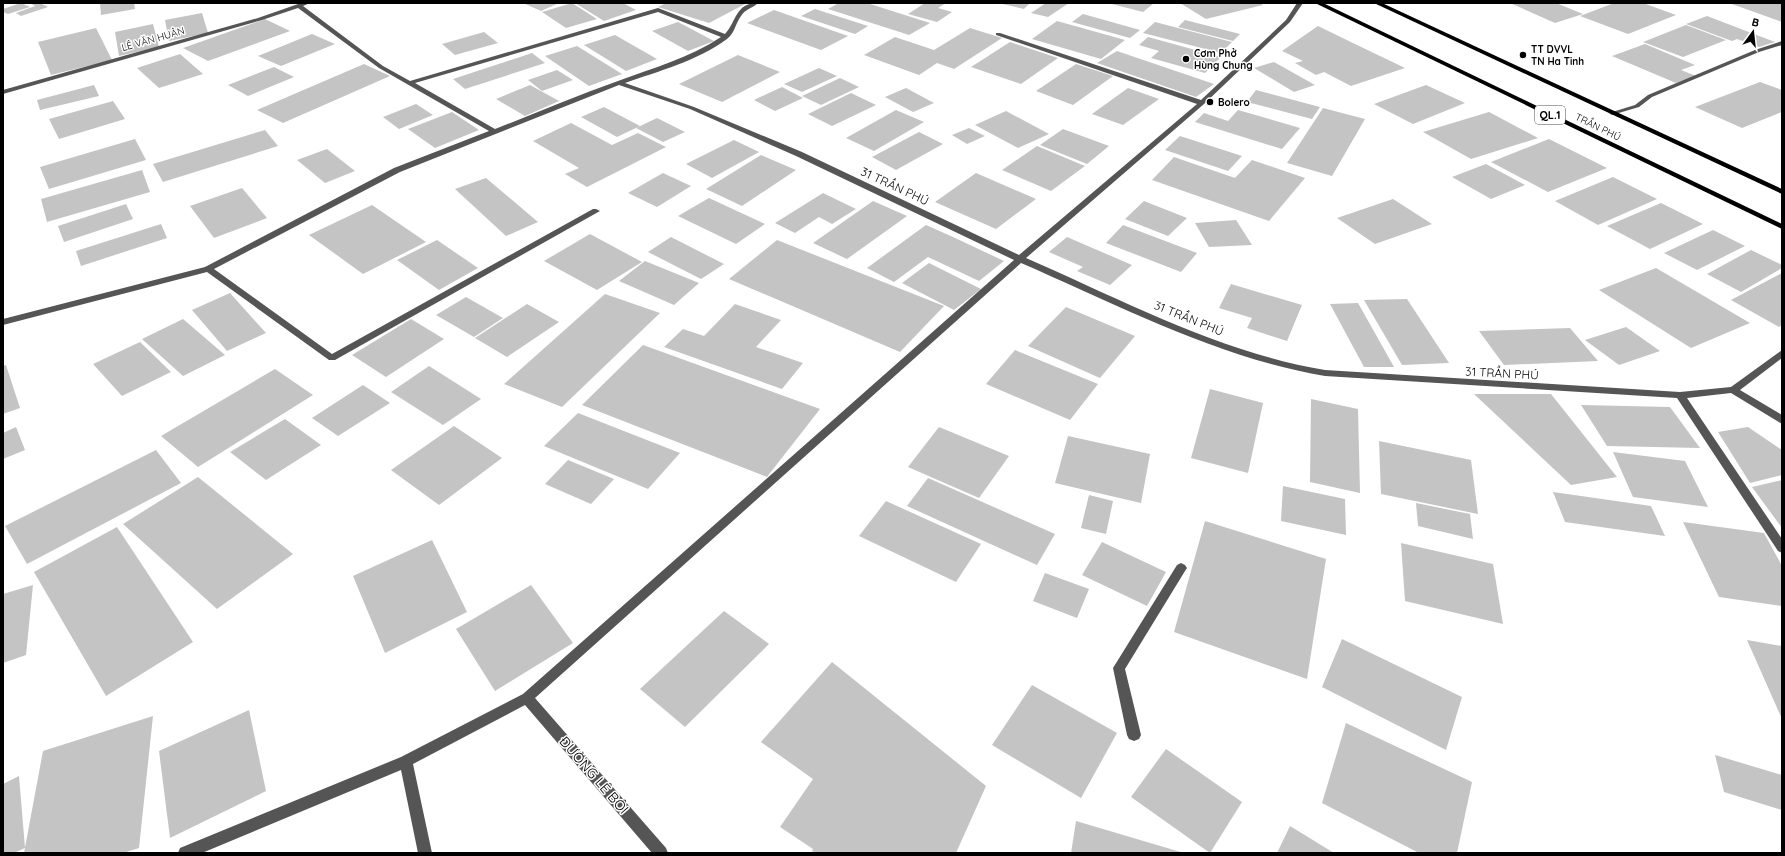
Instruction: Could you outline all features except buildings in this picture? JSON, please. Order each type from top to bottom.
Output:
[{"type":"main road","name":"TRẦN PHÚ","points":[[1318,3],[1782,227]]},
{"type":"main road","name":"TRẦN PHÚ","points":[[1377,3],[1782,192]]},
{"type":"street","name":"LÊ VĂN HUÂN","points":[[4,92],[245,24],[307,3]]},
{"type":"street","points":[[3,322],[208,269],[397,170],[619,83],[681,61],[726,37],[732,30],[738,15],[744,8],[755,3]]},
{"type":"street","points":[[184,853],[406,761],[527,698],[1020,259],[1202,103],[1288,21],[1300,3]]},
{"type":"street","points":[[299,6],[381,68],[495,132]]},
{"type":"street","points":[[409,83],[658,10],[726,37]]},
{"type":"street","points":[[998,34],[1202,103]]},
{"type":"street","points":[[1612,113],[1637,106],[1650,96],[1757,51],[1782,43]]},
{"type":"street","name":"31 TRẦN PHÚ","points":[[619,83],[692,108],[799,154],[1020,259],[1182,330],[1294,368],[1325,373],[1418,380],[1680,395],[1733,390]]},
{"type":"street","points":[[3,99],[4,92]]},
{"type":"street","points":[[208,269],[332,358],[596,211]]},
{"type":"street","points":[[1782,353],[1733,390],[1782,420]]},
{"type":"street","points":[[1680,395],[1782,548]]},
{"type":"street","points":[[1134,735],[1119,668],[1181,568]]},
{"type":"street","name":"ĐƯỜNG LÊ BÔI","points":[[527,698],[661,853]]},
{"type":"street","points":[[406,761],[425,853]]},
{"type":"place","name":"TT DVVL TN Ha Tinh","points":[[1523,55]]},
{"type":"place","name":"Cơm Phở Hùng Chung","points":[[1186,59]]},
{"type":"place","name":"Bolero","points":[[1210,102]]}]
